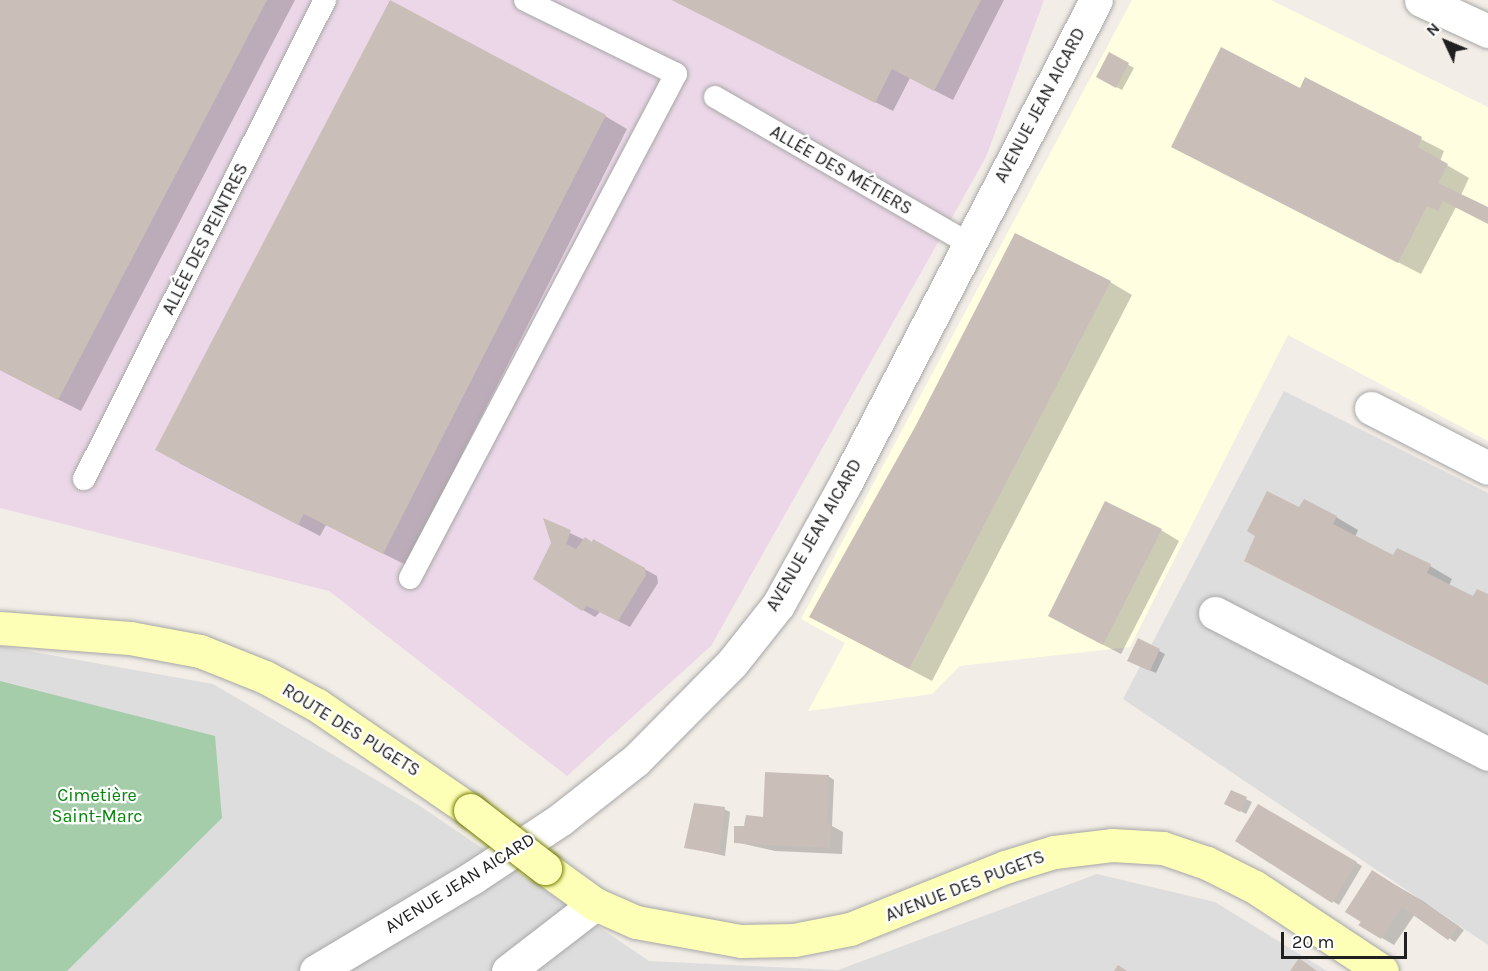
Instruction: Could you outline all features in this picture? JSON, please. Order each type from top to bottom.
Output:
[{"type":"main road","name":"ROUTE DES PUGETS","points":[[0,628],[130,638],[200,651],[265,677],[317,705],[470,810],[596,904]]},
{"type":"main road","name":"AVENUE DES PUGETS","points":[[596,904],[636,922],[687,934],[741,941],[794,940],[850,929],[1005,867],[1054,852],[1112,844],[1163,848],[1207,863],[1256,887],[1382,971]]},
{"type":"street","points":[[1421,0],[1488,31]]},
{"type":"street","name":"AVENUE JEAN AICARD","points":[[316,971],[472,878],[561,819],[636,759],[732,663],[783,595],[844,486],[1095,1]]},
{"type":"street","points":[[1371,408],[1488,468]]},
{"type":"street","points":[[1215,613],[1488,754]]},
{"type":"street","points":[[508,971],[596,904]]},
{"type":"lane","name":"ALLÉE DES PEINTRES","points":[[84,479],[325,0]]},
{"type":"lane","points":[[410,578],[676,74],[525,0]]},
{"type":"lane","name":"ALLÉE DES MÉTIERS","points":[[715,97],[968,243]]},
{"type":"shaded area","points":[[0,0],[1044,0],[986,157],[711,646],[567,776],[329,591],[0,508]]},
{"type":"shaded area","points":[[1132,0],[1271,0],[1488,107],[1488,441],[1288,335],[1130,647],[960,666],[932,694],[808,711],[845,643],[801,619]]},
{"type":"shaded area","points":[[1284,391],[1488,493],[1488,945],[1123,699]]},
{"type":"shaded area","points":[[0,646],[213,684],[417,804],[649,961],[838,970],[1097,874],[1215,902],[1327,971],[0,971]]},
{"type":"green space","name":"Cimetière Saint-Marc","points":[[0,681],[215,736],[222,818],[67,971],[0,971]]},
{"type":"building","points":[[0,0],[267,0],[58,400],[0,370]]},
{"type":"building","points":[[390,0],[606,115],[383,554],[304,514],[298,525],[155,450]]},
{"type":"building","points":[[672,0],[981,0],[934,91],[892,69],[875,103]]},
{"type":"building","points":[[1221,47],[1300,88],[1305,77],[1422,137],[1418,147],[1448,164],[1438,183],[1488,207],[1488,224],[1443,201],[1438,211],[1427,206],[1398,263],[1171,147]]},
{"type":"building","points":[[1109,52],[1129,63],[1116,88],[1096,77]]},
{"type":"building","points":[[1015,233],[1111,281],[909,669],[809,617],[915,427]]},
{"type":"building","points":[[1267,491],[1299,507],[1304,499],[1337,516],[1333,524],[1393,555],[1397,548],[1431,564],[1427,573],[1473,596],[1477,589],[1488,594],[1488,685],[1244,561],[1255,536],[1247,531]]},
{"type":"building","points":[[1105,501],[1162,529],[1103,645],[1048,616]]},
{"type":"building","points":[[543,518],[571,530],[566,544],[576,549],[585,537],[592,542],[593,539],[645,568],[646,575],[618,621],[587,606],[582,611],[533,579],[551,543]]},
{"type":"building","points":[[1138,638],[1160,649],[1150,671],[1127,661]]},
{"type":"building","points":[[765,772],[829,775],[827,824],[831,824],[830,848],[734,843],[734,826],[744,826],[746,815],[763,817]]},
{"type":"building","points":[[1231,790],[1247,797],[1240,812],[1224,804]]},
{"type":"building","points":[[694,803],[725,807],[719,854],[684,848]]},
{"type":"building","points":[[1258,804],[1357,862],[1332,903],[1235,841]]},
{"type":"building","points":[[1372,870],[1459,926],[1448,940],[1402,907],[1381,939],[1358,925],[1361,922],[1345,912]]},
{"type":"building","points":[[1299,958],[1317,971],[1290,971]]},
{"type":"building","points":[[1118,965],[1127,971],[1114,971]]}]
